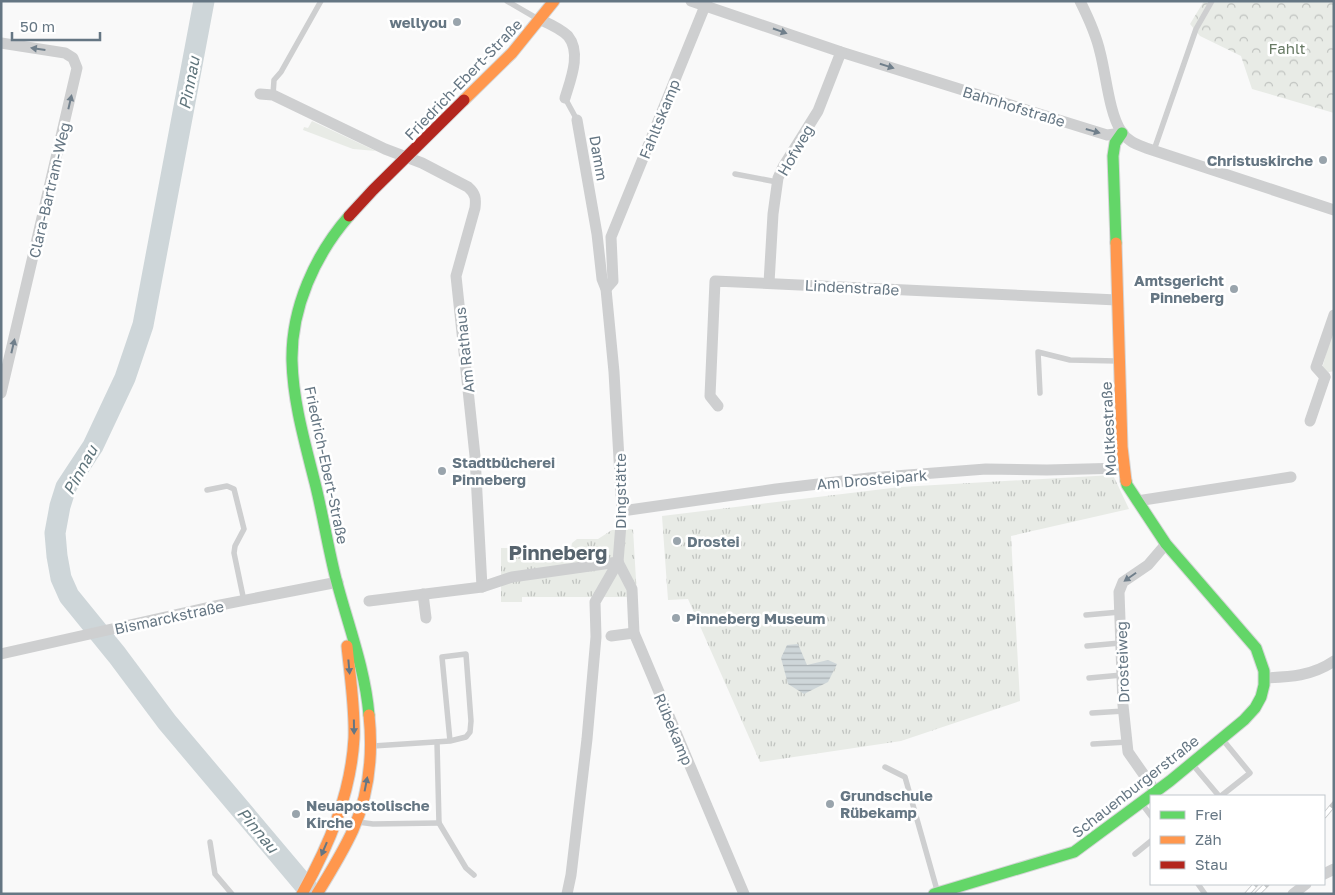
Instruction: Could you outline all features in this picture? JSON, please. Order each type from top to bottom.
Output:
[{"type":"main road","points":[[540,20],[554,1]]},
{"type":"main road","name":"Friedrich-Ebert-Straße","points":[[317,894],[351,835],[366,785],[370,746],[368,700],[302,431],[292,359],[297,321],[309,279],[327,245],[353,210],[512,53],[540,20]]},
{"type":"main road","name":"Moltkestraße","points":[[1122,133],[1115,143],[1113,156],[1124,468],[1127,485],[1166,544],[1252,642],[1261,660],[1265,678]]},
{"type":"main road","name":"Friedrich-Ebert-Straße","points":[[302,894],[316,868],[344,798],[350,776],[354,740],[343,604]]},
{"type":"main road","name":"Schauenburgerstraße","points":[[1152,795],[1222,738],[1255,708],[1261,697],[1265,678]]},
{"type":"main road","points":[[351,686],[360,689],[368,700]]},
{"type":"main road","name":"Schauenburgerstraße","points":[[936,893],[1074,852],[1150,796]]},
{"type":"main road","points":[[344,798],[349,816],[355,822]]},
{"type":"street","name":"Bahnhofstraße","points":[[691,1],[706,4],[841,52],[1107,135],[1122,133],[1127,139],[1154,150],[1334,210]]},
{"type":"street","points":[[1080,1],[1100,50],[1114,114],[1122,133]]},
{"type":"street","name":"Fahltskamp","points":[[599,255],[611,237],[706,4]]},
{"type":"street","points":[[540,20],[567,36],[573,46],[574,68],[565,98]]},
{"type":"street","name":"Clara-Bartram-Weg","points":[[1,43],[65,53],[73,58],[77,68],[1,393]]},
{"type":"street","name":"Hofweg","points":[[770,283],[773,214],[777,182],[783,167],[818,111],[841,52]]},
{"type":"street","name":"Friedrich-Ebert-Straße","points":[[260,94],[274,95],[406,158]]},
{"type":"street","name":"Damm","points":[[577,120],[586,202]]},
{"type":"street","name":"Am Rathaus","points":[[406,158],[422,162],[468,187],[474,192],[476,198],[475,208],[456,276],[475,456],[482,587]]},
{"type":"street","name":"Dingstätte","points":[[567,894],[571,875],[587,738],[604,637],[594,602],[618,562],[622,511],[615,381],[600,288],[602,279],[599,255],[586,202]]},
{"type":"street","name":"Fahltskamp","points":[[600,288],[613,281],[611,237]]},
{"type":"street","name":"Lindenstraße","points":[[718,406],[710,396],[716,281],[1117,300]]},
{"type":"street","points":[[1310,420],[1329,376],[1316,367],[1334,315]]},
{"type":"street","name":"Am Drosteipark","points":[[622,511],[868,478],[986,469],[1124,468]]},
{"type":"street","points":[[1136,501],[1290,477]]},
{"type":"street","name":"Drosteiweg","points":[[1156,792],[1128,752],[1120,643],[1119,592],[1123,582],[1148,565],[1166,544]]},
{"type":"street","points":[[369,601],[482,587],[512,577],[618,562]]},
{"type":"street","name":"Rübekamp","points":[[618,562],[632,589],[634,633],[744,894]]},
{"type":"street","name":"Bismarckstraße","points":[[1,654],[338,582]]},
{"type":"street","points":[[423,594],[426,618]]},
{"type":"street","points":[[604,637],[634,633]]},
{"type":"street","points":[[1265,678],[1300,676],[1334,661]]},
{"type":"street","points":[[1293,894],[1305,885]]},
{"type":"lane","points":[[274,95],[274,80],[281,72],[321,1]]},
{"type":"lane","points":[[507,1],[540,20]]},
{"type":"lane","points":[[1154,150],[1196,29],[1212,1]]},
{"type":"lane","points":[[565,98],[577,120]]},
{"type":"lane","points":[[735,174],[777,182]]},
{"type":"lane","points":[[1040,393],[1038,352],[1070,360],[1120,361]]},
{"type":"lane","points":[[207,490],[228,486],[234,489],[244,529],[234,553],[244,601]]},
{"type":"lane","points":[[1086,615],[1120,612]]},
{"type":"lane","points":[[1087,646],[1120,643]]},
{"type":"lane","points":[[370,746],[450,741],[466,737],[471,728],[471,712],[466,654],[442,657],[450,741]]},
{"type":"lane","points":[[1089,678],[1122,675]]},
{"type":"lane","points":[[1092,713],[1124,711]]},
{"type":"lane","points":[[1221,795],[1250,773],[1222,738]]},
{"type":"lane","points":[[437,742],[438,823],[462,863],[474,875]]},
{"type":"lane","points":[[1093,744],[1127,742]]},
{"type":"lane","points":[[1192,763],[1219,795]]},
{"type":"lane","points":[[885,767],[906,777],[936,893]]},
{"type":"lane","points":[[1141,803],[1150,815]]},
{"type":"lane","points":[[355,822],[368,824],[438,823]]},
{"type":"lane","points":[[210,842],[216,874],[232,894]]},
{"type":"lane","points":[[1135,854],[1150,842]]},
{"type":"green space","name":"Fahlt","points":[[1204,1],[1334,1],[1334,113],[1252,89],[1241,56],[1200,36],[1190,24]]},
{"type":"green space","points":[[312,121],[376,151],[353,149],[303,130],[304,127],[308,128]]},
{"type":"green space","points":[[1334,324],[1334,371],[1325,373],[1322,369]]},
{"type":"green space","points":[[1113,475],[1129,509],[1011,536],[1020,701],[901,741],[760,762],[688,599],[668,600],[662,516],[900,487]]},
{"type":"green space","points":[[633,529],[637,597],[522,597],[522,602],[501,602],[501,548],[571,548],[572,543],[577,539],[598,539],[612,530]]},
{"type":"shaded area","points":[[798,644],[807,665],[828,660],[837,664],[828,682],[804,694],[788,684],[781,658],[787,645]]},
{"type":"waterway","name":"Pinnau","points":[[204,1],[143,325],[125,378],[93,446],[66,487],[55,533],[57,556],[61,578],[69,596],[117,655],[167,722],[312,894]]},
{"type":"railway","points":[[1325,815],[1334,804]]},
{"type":"railway","points":[[1247,894],[1255,885]]},
{"type":"railway","points":[[1257,894],[1266,885]]},
{"type":"traffic: fast","points":[[1116,243],[1113,156],[1115,143],[1122,133]]},
{"type":"traffic: fast","points":[[349,216],[326,248],[307,283],[296,321],[292,361],[300,422],[330,555],[360,663],[369,715]]},
{"type":"traffic: fast","points":[[1126,481],[1166,544],[1256,648],[1264,671],[1264,685],[1261,697],[1255,708],[1244,720],[1151,795]]},
{"type":"traffic: fast","points":[[934,894],[1074,852],[1150,796]]},
{"type":"traffic: slow","points":[[464,100],[512,53],[554,1]]},
{"type":"traffic: slow","points":[[1116,243],[1122,447],[1126,481]]},
{"type":"traffic: slow","points":[[302,894],[330,838],[343,799],[352,759],[354,726],[347,646]]},
{"type":"traffic: slow","points":[[317,894],[349,838],[363,802],[370,759],[369,715]]},
{"type":"traffic: jam","points":[[349,216],[464,100]]},
{"type":"place","name":"wellyou","points":[[457,22]]},
{"type":"place","name":"Christuskirche","points":[[1323,160]]},
{"type":"place","name":"Amtsgericht Pinneberg","points":[[1234,289]]},
{"type":"place","name":"Stadtbücherei Pinneberg","points":[[442,471]]},
{"type":"place","name":"Drostei","points":[[677,541]]},
{"type":"place","name":"Pinneberg Museum","points":[[676,618]]},
{"type":"place","name":"Grundschule Rübekamp","points":[[830,804]]},
{"type":"place","name":"Neuapostolische Kirche","points":[[296,814]]},
{"type":"district","name":"Pinneberg","points":[[558,552]]}]
